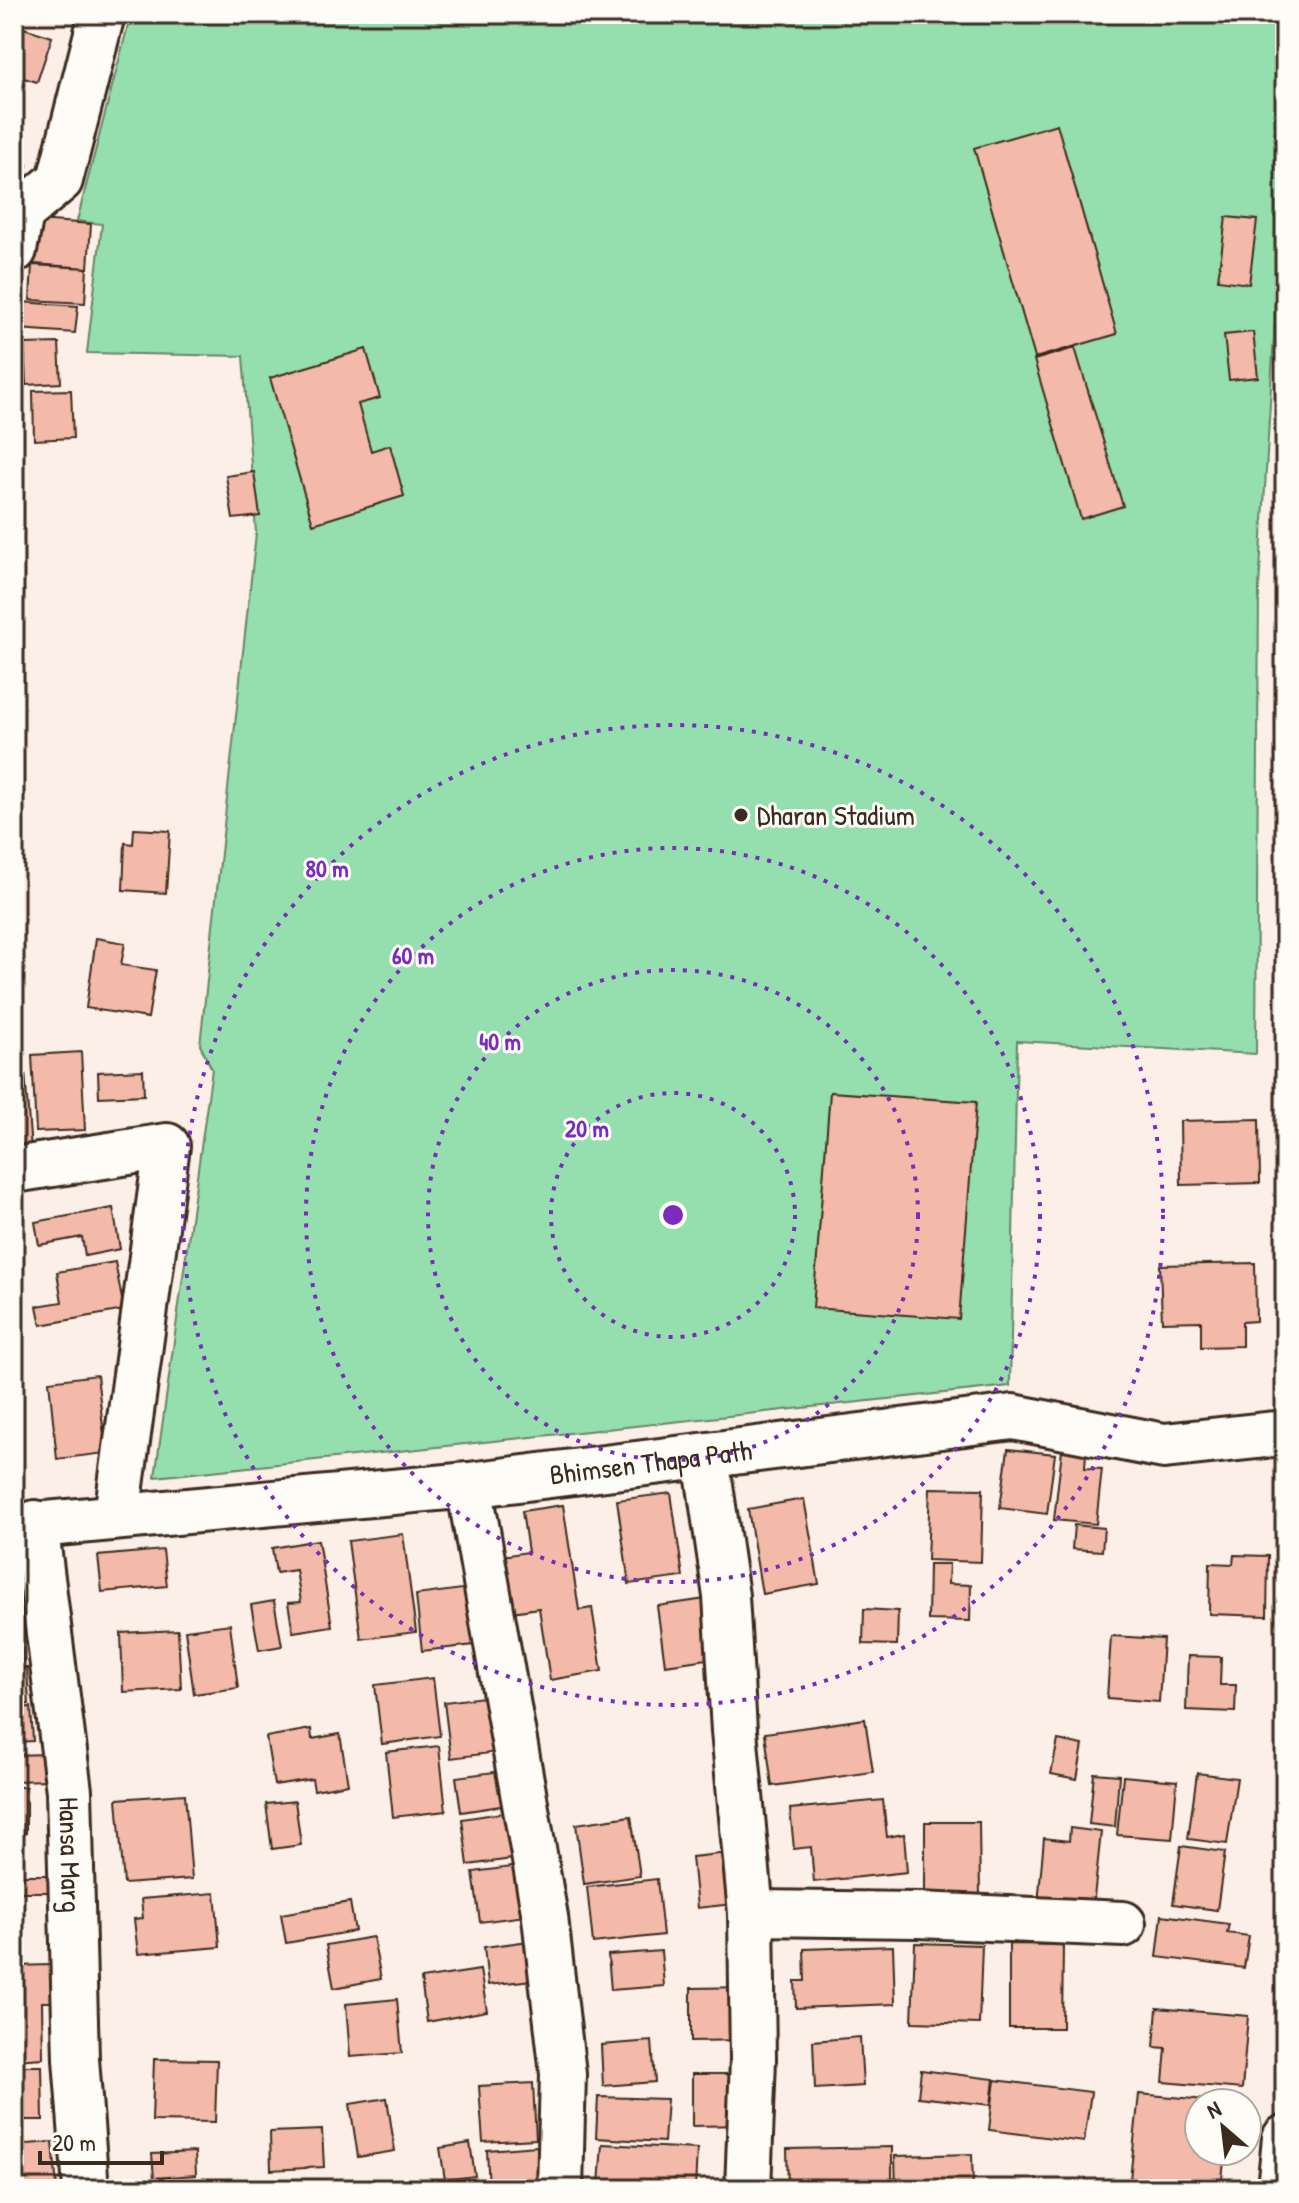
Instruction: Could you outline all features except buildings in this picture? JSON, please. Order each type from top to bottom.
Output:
[{"type":"street","points":[[14,250],[21,213],[60,180],[102,14]]},
{"type":"street","points":[[14,1170],[167,1146],[117,1515]]},
{"type":"street","name":"Bhimsen Thapa Path","points":[[24,1525],[469,1485],[706,1458],[1013,1417],[1164,1446],[1285,1433]]},
{"type":"street","points":[[706,1458],[726,1596],[734,1731],[751,1913],[753,2059],[748,2189]]},
{"type":"street","points":[[469,1485],[545,1917],[563,2074],[560,2189]]},
{"type":"street","name":"Hansa Marg","points":[[24,1525],[69,1791],[76,2059],[86,2189]]},
{"type":"street","points":[[751,1913],[919,1915],[1123,1924]]},
{"type":"street","points":[[1280,2189],[1285,2138]]},
{"type":"green space","name":"Dharan Stadium","points":[[131,14],[1285,14],[1285,152],[1259,588],[1256,1054],[1017,1041],[1010,1386],[155,1477],[212,1069],[200,1045],[256,533],[243,356],[87,353],[102,224],[77,221]]},
{"type":"place","name":"Dharan Stadium","points":[[741,815]]}]
